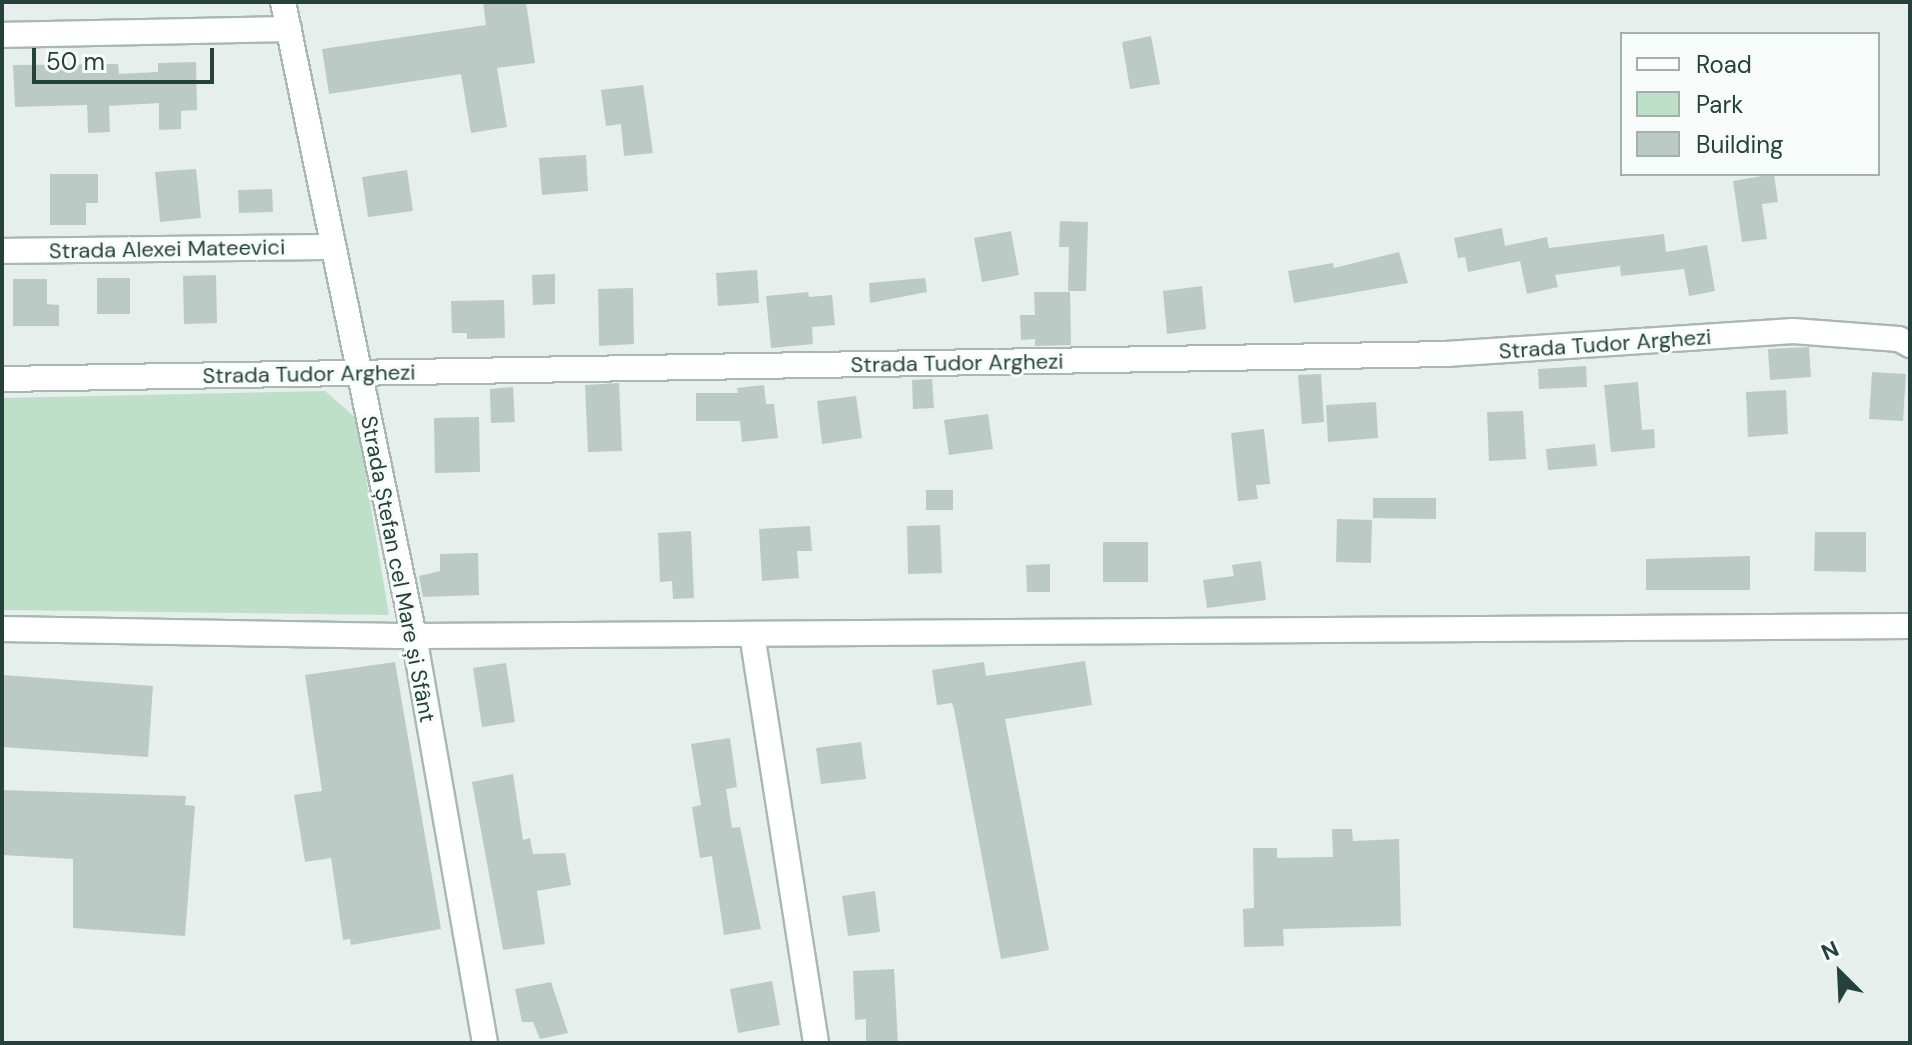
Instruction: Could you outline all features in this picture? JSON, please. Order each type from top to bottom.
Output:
[{"type":"street","name":"Strada Ștefan cel Mare și Sfânt","points":[[283,2],[331,247],[414,636],[485,1043]]},
{"type":"street","points":[[2,35],[289,29]]},
{"type":"street","name":"Strada Alexei Mateevici","points":[[2,251],[331,247]]},
{"type":"street","name":"Strada Tudor Arghezi","points":[[2,379],[1446,354],[1793,331],[1899,339],[1910,345]]},
{"type":"street","points":[[2,629],[414,636],[1910,626]]},
{"type":"street","points":[[752,634],[816,1043]]},
{"type":"green space","points":[[325,391],[356,418],[389,615],[2,610],[2,398]]},
{"type":"building","points":[[483,2],[526,2],[535,63],[497,68],[507,127],[471,133],[461,74],[329,94],[322,49],[486,25]]},
{"type":"building","points":[[1151,36],[1160,84],[1130,89],[1122,42]]},
{"type":"building","points":[[196,62],[197,110],[181,111],[181,129],[159,130],[159,103],[109,106],[110,132],[88,133],[87,105],[15,107],[13,65],[118,64],[119,74],[158,72],[158,63]]},
{"type":"building","points":[[643,85],[653,153],[624,156],[621,124],[606,126],[601,90]]},
{"type":"building","points":[[586,155],[588,191],[542,195],[539,158]]},
{"type":"building","points":[[196,169],[201,218],[160,222],[155,172]]},
{"type":"building","points":[[407,170],[413,211],[368,217],[362,177]]},
{"type":"building","points":[[50,174],[98,174],[98,203],[86,203],[86,225],[50,225]]},
{"type":"building","points":[[1774,176],[1778,202],[1762,204],[1767,239],[1742,242],[1733,181]]},
{"type":"building","points":[[272,189],[273,212],[239,213],[238,190]]},
{"type":"building","points":[[1060,221],[1088,222],[1086,291],[1068,291],[1069,247],[1059,247]]},
{"type":"building","points":[[1502,228],[1505,246],[1547,237],[1549,248],[1664,234],[1666,252],[1707,245],[1715,291],[1689,296],[1684,269],[1621,276],[1620,266],[1555,275],[1558,287],[1527,294],[1520,261],[1468,272],[1465,257],[1458,258],[1454,238]]},
{"type":"building","points":[[1011,231],[1019,275],[982,282],[974,238]]},
{"type":"building","points":[[1399,252],[1408,283],[1294,303],[1288,271],[1333,263],[1334,268]]},
{"type":"building","points":[[757,270],[759,303],[718,306],[716,273]]},
{"type":"building","points":[[555,274],[555,304],[533,305],[532,275]]},
{"type":"building","points":[[216,275],[217,323],[184,324],[183,276]]},
{"type":"building","points":[[97,278],[130,278],[130,314],[97,314]]},
{"type":"building","points":[[925,278],[927,292],[870,303],[869,283]]},
{"type":"building","points":[[13,279],[47,279],[47,304],[59,305],[59,326],[13,326]]},
{"type":"building","points":[[1202,286],[1206,329],[1167,334],[1163,291]]},
{"type":"building","points":[[633,288],[634,344],[599,346],[598,289]]},
{"type":"building","points":[[808,292],[809,297],[832,295],[835,325],[812,327],[813,344],[771,348],[766,296]]},
{"type":"building","points":[[1034,292],[1070,292],[1071,345],[1035,346],[1035,339],[1021,340],[1020,315],[1035,315]]},
{"type":"building","points":[[504,300],[505,338],[467,339],[467,333],[452,333],[451,301]]},
{"type":"building","points":[[1809,347],[1811,377],[1770,380],[1768,349]]},
{"type":"building","points":[[1586,366],[1587,387],[1539,389],[1538,369]]},
{"type":"building","points":[[1872,372],[1906,374],[1903,421],[1869,419]]},
{"type":"building","points":[[1321,374],[1324,422],[1302,424],[1298,375]]},
{"type":"building","points":[[932,379],[934,408],[913,409],[912,380]]},
{"type":"building","points":[[1638,382],[1642,430],[1654,429],[1655,448],[1611,452],[1604,385]]},
{"type":"building","points":[[619,383],[622,451],[588,452],[585,385]]},
{"type":"building","points":[[764,385],[766,404],[774,404],[778,438],[742,442],[740,421],[696,421],[696,393],[738,393],[737,388]]},
{"type":"building","points":[[513,387],[515,422],[491,423],[490,389]]},
{"type":"building","points":[[1786,390],[1788,434],[1748,437],[1746,392]]},
{"type":"building","points":[[856,396],[862,438],[822,444],[817,401]]},
{"type":"building","points":[[1376,402],[1378,438],[1328,442],[1326,405]]},
{"type":"building","points":[[1523,411],[1526,459],[1489,461],[1487,412]]},
{"type":"building","points":[[988,414],[993,449],[949,455],[944,420]]},
{"type":"building","points":[[479,417],[480,472],[435,473],[434,418]]},
{"type":"building","points":[[1264,429],[1270,484],[1256,485],[1258,499],[1238,501],[1231,433]]},
{"type":"building","points":[[1595,444],[1597,466],[1548,470],[1546,449]]},
{"type":"building","points":[[926,490],[953,490],[953,510],[926,510]]},
{"type":"building","points":[[1373,498],[1436,498],[1436,519],[1373,518]]},
{"type":"building","points":[[1337,519],[1372,520],[1371,563],[1336,562]]},
{"type":"building","points":[[940,525],[942,573],[908,574],[907,526]]},
{"type":"building","points":[[810,526],[812,551],[797,551],[799,578],[762,581],[759,529]]},
{"type":"building","points":[[691,531],[694,598],[673,599],[672,581],[660,582],[658,533]]},
{"type":"building","points":[[1815,532],[1866,532],[1866,572],[1814,571]]},
{"type":"building","points":[[1103,542],[1148,542],[1148,582],[1103,582]]},
{"type":"building","points":[[478,553],[479,595],[423,597],[419,576],[440,571],[440,554]]},
{"type":"building","points":[[1750,556],[1750,590],[1646,590],[1646,559]]},
{"type":"building","points":[[1261,561],[1266,600],[1207,608],[1203,580],[1234,576],[1232,565]]},
{"type":"building","points":[[1050,564],[1050,592],[1027,592],[1026,565]]},
{"type":"building","points":[[1085,661],[1092,705],[1005,719],[1049,950],[1001,959],[954,709],[952,703],[937,705],[932,670],[984,662],[986,676]]},
{"type":"building","points":[[395,662],[441,929],[351,945],[350,939],[343,940],[331,858],[305,862],[294,795],[322,791],[305,675]]},
{"type":"building","points":[[506,663],[515,722],[482,727],[473,668]]},
{"type":"building","points":[[2,675],[153,686],[148,757],[2,747]]},
{"type":"building","points":[[730,738],[737,787],[726,789],[732,828],[740,827],[761,929],[724,935],[712,856],[700,858],[692,807],[701,805],[691,744]]},
{"type":"building","points":[[861,742],[866,779],[821,784],[816,748]]},
{"type":"building","points":[[513,774],[523,840],[530,838],[533,854],[565,853],[571,885],[537,891],[545,944],[503,950],[472,782]]},
{"type":"building","points":[[2,790],[186,796],[185,805],[195,806],[185,936],[73,928],[73,859],[2,855]]},
{"type":"building","points":[[1332,829],[1352,829],[1353,841],[1399,839],[1401,926],[1283,929],[1284,946],[1244,947],[1243,909],[1254,908],[1253,848],[1277,848],[1277,858],[1333,857]]},
{"type":"building","points":[[875,891],[880,932],[848,936],[842,896]]},
{"type":"building","points":[[894,969],[898,1043],[866,1043],[866,1019],[855,1020],[853,971]]},
{"type":"building","points":[[772,981],[780,1025],[738,1033],[730,989]]},
{"type":"building","points":[[551,982],[568,1033],[540,1039],[533,1022],[522,1022],[515,989]]}]
